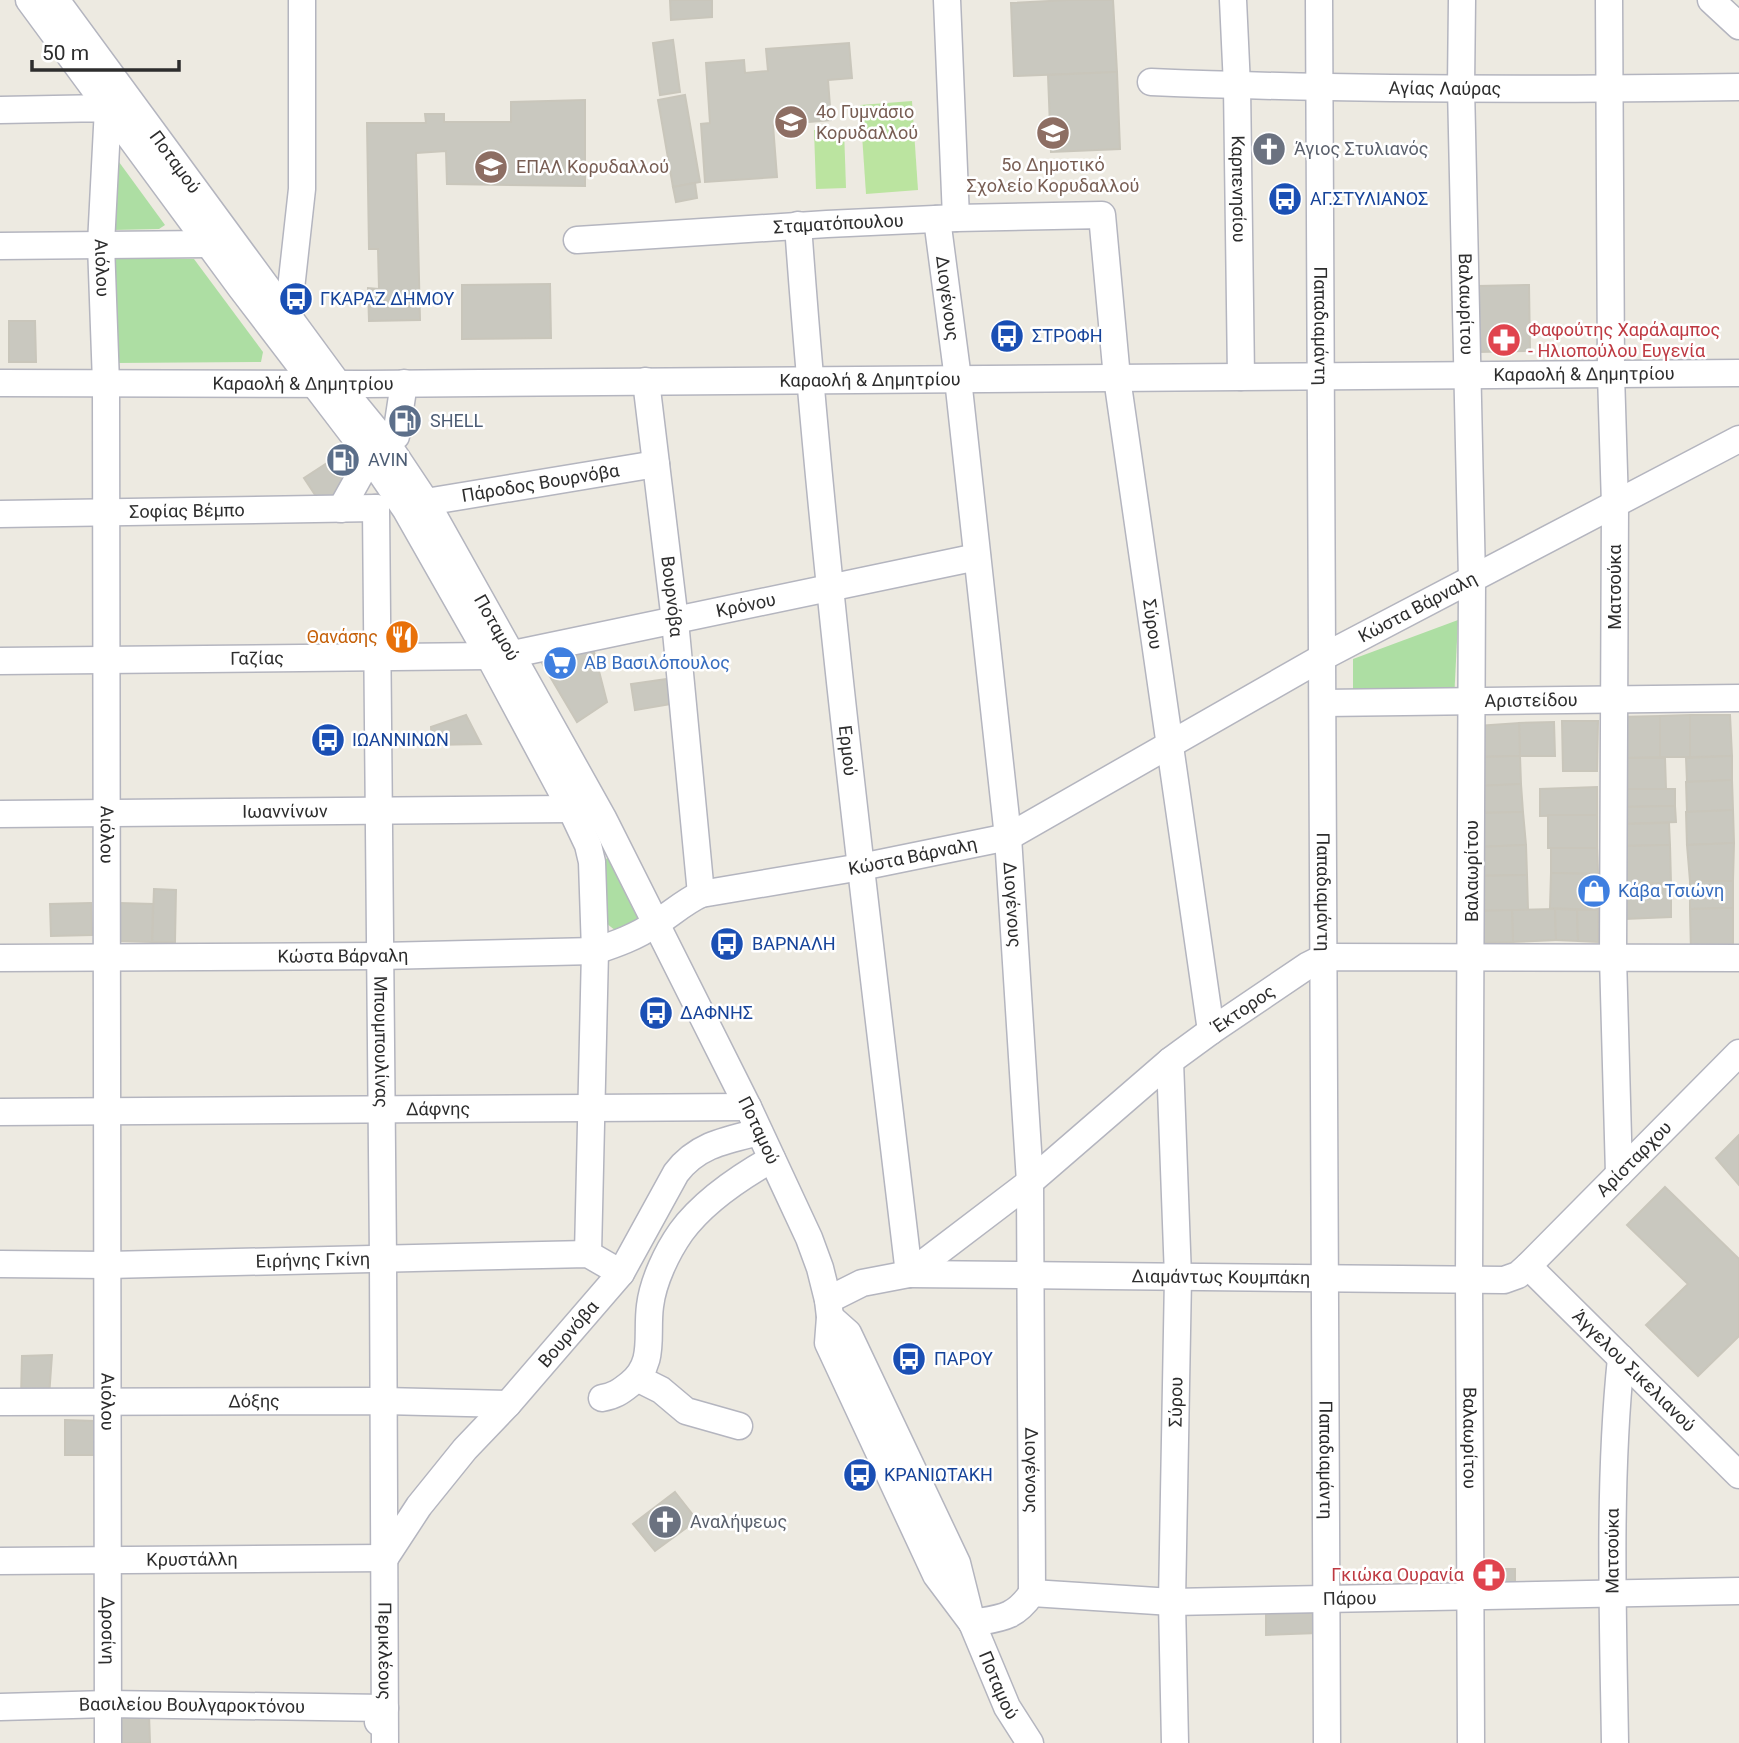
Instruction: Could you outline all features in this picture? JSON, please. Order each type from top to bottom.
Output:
[{"type":"street","name":"Ποταμού","points":[[29,0],[208,244],[370,457],[386,502],[501,655],[603,818],[748,1107],[809,1238],[820,1268],[829,1308],[848,1333],[957,1563],[972,1623],[1007,1707],[1030,1743]]},
{"type":"street","name":"Ποταμού","points":[[56,0],[338,384],[367,419],[397,448],[501,655],[588,845],[592,862],[595,951]]},
{"type":"street","points":[[288,316],[302,189],[302,0]]},
{"type":"street","name":"Διογένους","points":[[947,0],[947,219],[958,379],[1009,836],[1030,1182],[1032,1593]]},
{"type":"street","name":"Καρπενησίου","points":[[1233,0],[1237,86],[1241,377]]},
{"type":"street","name":"Παπαδιαμάντη","points":[[1317,0],[1320,86],[1325,957],[1327,1743]]},
{"type":"street","name":"Βαλαωρίτου","points":[[1462,0],[1461,88],[1472,580],[1469,1279],[1471,1743]]},
{"type":"street","name":"Ματσούκα","points":[[1609,0],[1611,374],[1615,505],[1614,957],[1619,1174]]},
{"type":"street","points":[[1711,0],[1739,26]]},
{"type":"street","name":"Αγίας Λαύρας","points":[[1151,82],[1237,86],[1461,88],[1739,87]]},
{"type":"street","points":[[0,110],[108,108]]},
{"type":"street","name":"Αιόλου","points":[[108,108],[101,244],[106,383],[108,1560]]},
{"type":"street","name":"Σταματόπουλου","points":[[577,240],[798,226],[1102,215]]},
{"type":"street","name":"Σύρου","points":[[1102,215],[1117,378],[1212,1031]]},
{"type":"street","name":"Ερμού","points":[[798,226],[809,380],[831,589],[909,1274]]},
{"type":"street","points":[[0,246],[208,244]]},
{"type":"street","name":"Καραολή & Δημητρίου","points":[[0,383],[338,384],[1739,373]]},
{"type":"street","name":"Βουρνόβα","points":[[646,381],[675,621],[701,894]]},
{"type":"street","points":[[397,448],[404,383]]},
{"type":"street","name":"Κώστα Βάρναλη","points":[[0,958],[381,956],[595,951],[621,943],[701,894],[861,867],[1009,836],[1323,657],[1739,439]]},
{"type":"street","points":[[341,509],[370,457]]},
{"type":"street","name":"Πάροδος Βουρνόβα","points":[[426,502],[656,464]]},
{"type":"street","name":"Σοφίας Βέμπο","points":[[0,514],[341,509],[386,502]]},
{"type":"street","name":"Μπουμπουλίνας","points":[[385,1558],[379,656],[386,502]]},
{"type":"street","name":"Κρόνου","points":[[501,655],[977,557]]},
{"type":"street","name":"Γαζίας","points":[[0,661],[501,655]]},
{"type":"street","name":"Αριστείδου","points":[[1323,704],[1739,698]]},
{"type":"street","name":"Ιωαννίνων","points":[[0,814],[571,809]]},
{"type":"street","points":[[595,951],[588,1254],[621,1273]]},
{"type":"street","name":"Έκτορος","points":[[829,1308],[862,1283],[909,1274],[1030,1182],[1170,1061],[1307,966],[1325,957],[1739,958]]},
{"type":"street","name":"Αρίσταρχου","points":[[1528,1266],[1739,1053]]},
{"type":"street","name":"Σύρου","points":[[1170,1061],[1178,1277],[1172,1602],[1175,1743]]},
{"type":"street","name":"Δάφνης","points":[[0,1112],[748,1107]]},
{"type":"street","name":"Βουρνόβα","points":[[385,1558],[419,1506],[465,1449],[508,1404],[621,1273],[685,1161],[713,1143],[759,1132]]},
{"type":"street","points":[[602,1398],[615,1396],[638,1378],[646,1365],[650,1304],[657,1279],[681,1232],[726,1190],[772,1159]]},
{"type":"street","name":"Ειρήνης Γκίνη","points":[[0,1264],[108,1265],[588,1254]]},
{"type":"street","name":"Διαμάντως Κουμπάκη","points":[[909,1274],[1504,1280],[1518,1275],[1528,1266]]},
{"type":"street","name":"Άγγελου Σικελιανού","points":[[1528,1266],[1739,1475]]},
{"type":"street","name":"Ματσούκα","points":[[1615,1743],[1613,1594],[1617,1401],[1621,1359]]},
{"type":"street","points":[[638,1378],[661,1390],[686,1411],[739,1426]]},
{"type":"street","name":"Δόξης","points":[[0,1402],[384,1401],[508,1404]]},
{"type":"street","name":"Κρυστάλλη","points":[[0,1561],[385,1558]]},
{"type":"street","name":"Περικλέους","points":[[385,1558],[385,1743]]},
{"type":"street","name":"Δροσίνη","points":[[108,1560],[108,1743]]},
{"type":"street","name":"Πάρου","points":[[1032,1593],[1172,1602],[1739,1591]]},
{"type":"street","points":[[972,1623],[1016,1612],[1032,1593]]},
{"type":"street","name":"Βασιλείου Βουλγαροκτόνου","points":[[0,1707],[108,1704],[385,1708]]},
{"type":"street","points":[[369,1743],[385,1708]]},
{"type":"green space","points":[[912,101],[918,190],[866,194],[860,105]]},
{"type":"green space","points":[[844,129],[846,188],[816,189],[814,130]]},
{"type":"green space","points":[[119,162],[165,225],[159,229],[112,230],[113,166]]},
{"type":"green space","points":[[113,258],[194,259],[263,352],[261,362],[115,363]]},
{"type":"green space","points":[[1458,620],[1454,701],[1353,700],[1353,659]]},
{"type":"green space","points":[[611,858],[640,919],[616,931],[606,923],[604,862]]},
{"type":"building","points":[[670,0],[712,0],[712,17],[671,20]]},
{"type":"building","points":[[1113,0],[1117,72],[1014,76],[1011,3]]},
{"type":"building","points":[[673,40],[680,92],[660,95],[653,43]]},
{"type":"building","points":[[849,43],[852,78],[828,80],[831,120],[773,125],[777,177],[705,182],[701,124],[710,123],[706,63],[744,60],[745,73],[768,71],[766,49]]},
{"type":"building","points":[[1117,72],[1120,149],[1051,152],[1048,75]]},
{"type":"building","points":[[685,95],[700,182],[673,187],[658,100]]},
{"type":"building","points":[[585,100],[585,186],[447,184],[446,151],[416,153],[420,320],[369,321],[368,288],[379,289],[378,249],[369,249],[367,123],[426,123],[425,114],[444,114],[444,122],[511,122],[511,102]]},
{"type":"building","points":[[695,183],[697,198],[676,202],[673,187]]},
{"type":"building","points":[[550,284],[551,338],[462,339],[462,285]]},
{"type":"building","points":[[1529,285],[1530,351],[1479,352],[1478,286]]},
{"type":"building","points":[[9,321],[35,321],[36,362],[9,362]]},
{"type":"building","points":[[338,456],[354,480],[325,510],[304,478]]},
{"type":"building","points":[[593,648],[607,702],[577,722],[539,658]]},
{"type":"building","points":[[674,678],[677,703],[635,710],[631,684]]},
{"type":"building","points":[[466,715],[481,744],[432,745],[431,727]]},
{"type":"building","points":[[1690,715],[1690,757],[1660,757],[1660,716]]},
{"type":"building","points":[[1690,715],[1730,715],[1732,756],[1690,757]]},
{"type":"building","points":[[1660,716],[1660,757],[1620,758],[1618,717]]},
{"type":"building","points":[[1562,721],[1598,721],[1597,771],[1563,771]]},
{"type":"building","points":[[1554,722],[1555,756],[1520,756],[1519,723]]},
{"type":"building","points":[[1519,723],[1520,756],[1476,757],[1477,726]]},
{"type":"building","points":[[1520,756],[1521,784],[1477,786],[1476,757]]},
{"type":"building","points":[[1732,756],[1732,780],[1687,782],[1686,758]]},
{"type":"building","points":[[1620,758],[1665,758],[1666,789],[1620,789]]},
{"type":"building","points":[[1732,780],[1733,810],[1687,812],[1686,782]]},
{"type":"building","points":[[1521,784],[1523,812],[1477,813],[1477,786]]},
{"type":"building","points":[[1597,787],[1597,815],[1540,816],[1540,789]]},
{"type":"building","points":[[1620,789],[1675,789],[1675,806],[1621,807]]},
{"type":"building","points":[[1675,806],[1676,822],[1621,824],[1621,807]]},
{"type":"building","points":[[1733,810],[1734,843],[1687,845],[1686,812]]},
{"type":"building","points":[[1523,812],[1526,845],[1477,847],[1477,813]]},
{"type":"building","points":[[1548,815],[1597,815],[1597,848],[1548,848]]},
{"type":"building","points":[[1669,823],[1670,845],[1622,846],[1621,824]]},
{"type":"building","points":[[1734,843],[1733,881],[1690,881],[1687,845]]},
{"type":"building","points":[[1526,845],[1527,875],[1475,876],[1477,847]]},
{"type":"building","points":[[1670,845],[1671,883],[1623,884],[1622,846]]},
{"type":"building","points":[[1551,848],[1597,848],[1598,874],[1551,873]]},
{"type":"building","points":[[1551,873],[1598,874],[1598,910],[1550,908]]},
{"type":"building","points":[[1527,875],[1528,910],[1476,911],[1475,876]]},
{"type":"building","points":[[1690,881],[1733,881],[1733,908],[1690,909]]},
{"type":"building","points":[[1671,883],[1671,917],[1625,919],[1623,884]]},
{"type":"building","points":[[154,889],[176,890],[175,942],[152,942]]},
{"type":"building","points":[[91,903],[92,935],[51,936],[50,904]]},
{"type":"building","points":[[119,903],[153,904],[152,942],[118,941]]},
{"type":"building","points":[[1733,908],[1733,952],[1691,952],[1690,909]]},
{"type":"building","points":[[1555,909],[1556,940],[1513,942],[1512,910]]},
{"type":"building","points":[[1555,909],[1577,910],[1578,941],[1556,940]]},
{"type":"building","points":[[1512,910],[1513,942],[1477,943],[1476,911]]},
{"type":"building","points":[[1577,910],[1598,910],[1598,942],[1578,941]]},
{"type":"building","points":[[1739,1135],[1739,1185],[1716,1158]]},
{"type":"building","points":[[1665,1187],[1739,1259],[1739,1336],[1698,1376],[1646,1325],[1688,1284],[1627,1225]]},
{"type":"building","points":[[52,1355],[49,1397],[21,1397],[22,1356]]},
{"type":"building","points":[[65,1420],[95,1421],[95,1455],[65,1455]]},
{"type":"building","name":"Αναλήψεως","points":[[675,1492],[697,1520],[655,1551],[633,1524]]},
{"type":"building","points":[[1483,1569],[1515,1569],[1515,1582],[1483,1582]]},
{"type":"building","points":[[1316,1612],[1317,1633],[1266,1635],[1266,1614]]},
{"type":"building","points":[[149,1714],[150,1743],[114,1743],[113,1715]]},
{"type":"place","name":"4ο Γυμνάσιο Κορυδαλλού","points":[[791,122]]},
{"type":"place","name":"5ο Δημοτικό Σχολείο Κορυδαλλού","points":[[1053,133]]},
{"type":"place","name":"Άγιος Στυλιανός","points":[[1269,149]]},
{"type":"place","name":"ΕΠΑΛ Κορυδαλλού","points":[[491,167]]},
{"type":"place","name":"ΑΓ.ΣΤΥΛΙΑΝΟΣ","points":[[1285,199]]},
{"type":"place","name":"ΓΚΑΡΑΖ ΔΗΜΟΥ","points":[[296,299]]},
{"type":"place","name":"ΣΤΡΟΦΗ","points":[[1007,336]]},
{"type":"place","name":"Φαφούτης Χαράλαμπος - Ηλιοπούλου Ευγενία","points":[[1504,340]]},
{"type":"place","name":"SHELL","points":[[405,421]]},
{"type":"place","name":"AVIN","points":[[343,460]]},
{"type":"place","name":"Θανάσης","points":[[402,637]]},
{"type":"place","name":"ΑΒ Βασιλόπουλος","points":[[560,663]]},
{"type":"place","name":"ΙΩΑΝΝΙΝΩΝ","points":[[328,740]]},
{"type":"place","name":"Κάβα Τσιώνη","points":[[1594,891]]},
{"type":"place","name":"ΒΑΡΝΑΛΗ","points":[[727,944]]},
{"type":"place","name":"ΔΑΦΝΗΣ","points":[[656,1013]]},
{"type":"place","name":"ΠΑΡΟΥ","points":[[909,1359]]},
{"type":"place","name":"ΚΡΑΝΙΩΤΑΚΗ","points":[[860,1475]]},
{"type":"place","name":"Αναλήψεως","points":[[665,1522]]},
{"type":"place","name":"Γκιώκα Ουρανία","points":[[1489,1575]]}]
